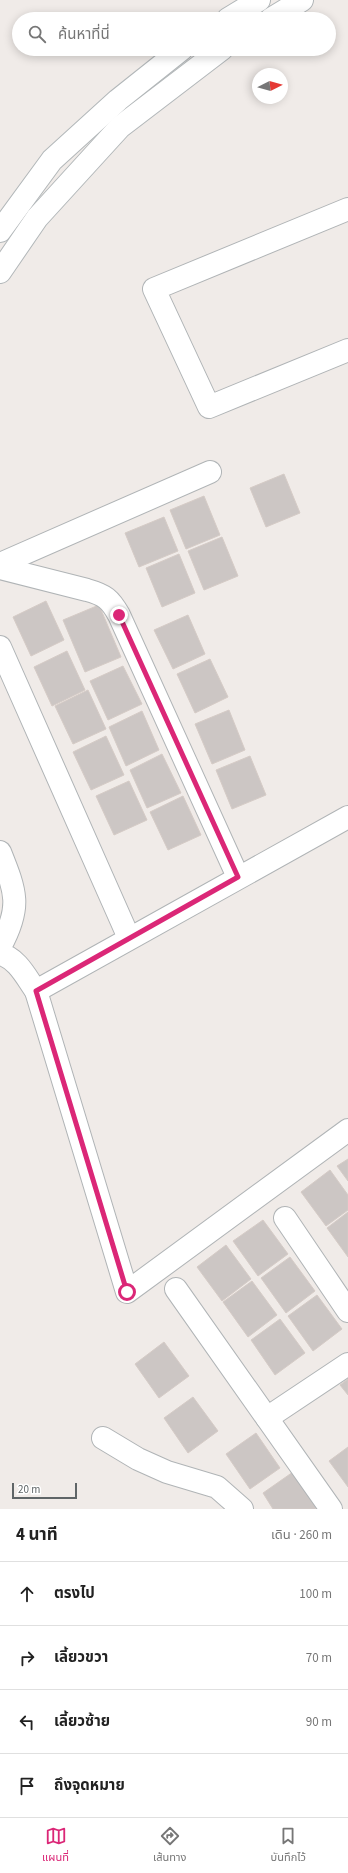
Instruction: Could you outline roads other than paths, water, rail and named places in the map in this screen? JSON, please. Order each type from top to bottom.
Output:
[{"type":"street","points":[[240,12],[260,0]]},
{"type":"street","points":[[282,12],[302,0]]},
{"type":"street","points":[[0,232],[52,160],[118,100],[173,56]]},
{"type":"street","points":[[0,272],[37,218],[120,126],[213,56]]},
{"type":"street","points":[[348,209],[154,289],[210,407],[348,350]]},
{"type":"street","points":[[0,564],[210,472]]},
{"type":"street","points":[[0,568],[101,594],[111,601],[119,615],[238,877]]},
{"type":"street","points":[[0,647],[128,938]]},
{"type":"street","points":[[36,991],[128,938],[348,817]]},
{"type":"street","points":[[0,852],[12,881],[15,904],[11,927],[0,947]]},
{"type":"street","points":[[0,954],[8,956],[21,970],[36,991],[127,1292],[348,1130]]},
{"type":"street","points":[[284,1218],[348,1311]]},
{"type":"street","points":[[176,1289],[331,1509]]},
{"type":"street","points":[[266,1418],[348,1364]]},
{"type":"street","points":[[103,1438],[138,1460],[167,1472],[217,1488],[232,1498],[242,1509]]}]
